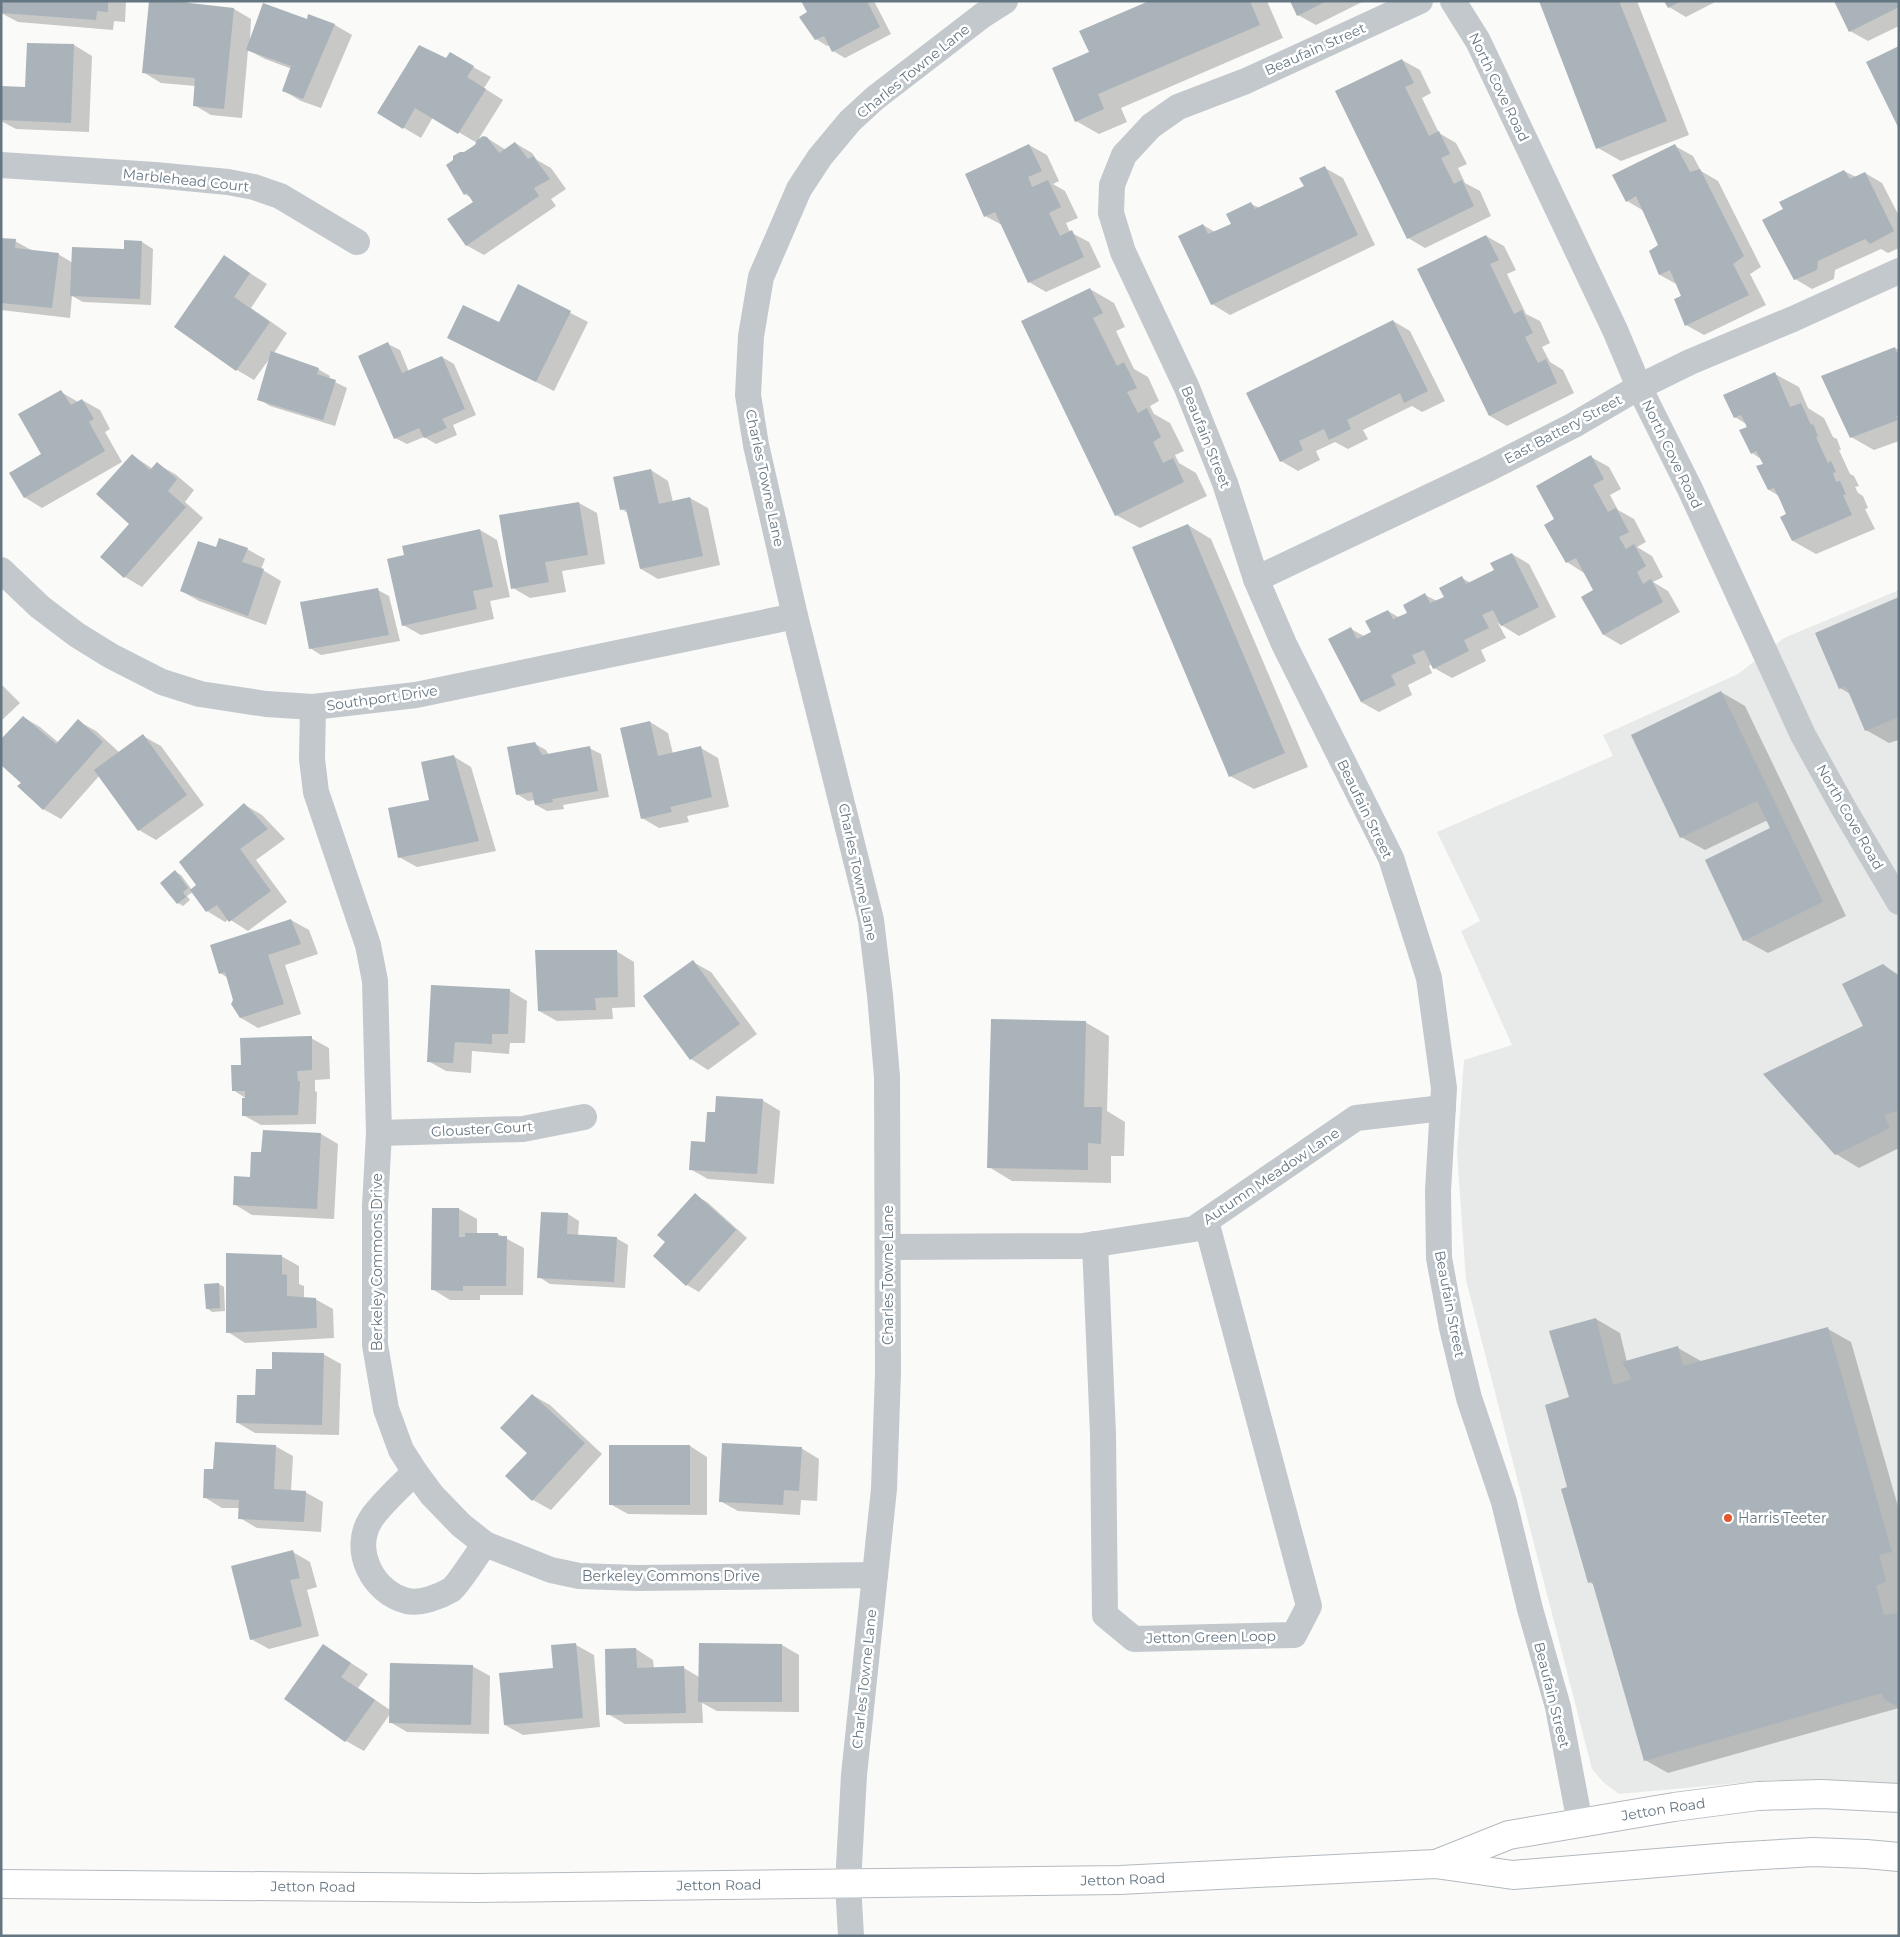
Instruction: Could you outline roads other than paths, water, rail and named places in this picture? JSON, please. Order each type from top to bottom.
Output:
[{"type":"street","name":"Charles Towne Lane","points":[[850,1936],[848,1884],[854,1775],[884,1489],[888,1372],[887,1077],[871,920],[795,616],[756,445],[748,395],[752,336],[761,277],[799,189],[820,157],[850,122],[875,98],[978,8],[1005,1]]},
{"type":"street","name":"Beaufain Street","points":[[1420,1],[1246,81],[1178,107],[1151,126],[1124,155],[1112,185],[1111,213],[1123,252],[1191,397],[1226,483],[1256,578],[1284,644],[1390,858],[1429,978],[1444,1088],[1438,1191],[1438,1258],[1469,1398],[1504,1502],[1530,1609],[1558,1707],[1580,1824]]},
{"type":"street","name":"North Cove Road","points":[[1453,1],[1478,41],[1804,735],[1844,809],[1899,902]]},
{"type":"street","name":"Marblehead Court","points":[[1,165],[156,175],[228,182],[254,187],[280,196],[357,242]]},
{"type":"street","name":"East Battery Street","points":[[1256,578],[1488,468],[1574,425],[1640,387],[1690,362],[1793,320],[1899,271]]},
{"type":"street","name":"Southport Drive","points":[[1,570],[40,607],[77,635],[111,656],[162,682],[200,694],[266,704],[313,707],[416,695],[795,616]]},
{"type":"street","name":"Berkeley Commons Drive","points":[[313,707],[312,759],[316,792],[368,945],[375,981],[379,1133],[375,1206],[375,1345],[386,1409],[401,1450],[415,1472],[432,1495],[449,1513],[485,1544],[551,1570],[579,1576],[637,1578],[875,1575]]},
{"type":"street","name":"Autumn Meadow Lane","points":[[888,1247],[1083,1246],[1194,1229],[1356,1118],[1443,1108]]},
{"type":"street","name":"Glouster Court","points":[[379,1133],[523,1129],[584,1118]]},
{"type":"street","name":"Jetton Green Loop","points":[[1095,1244],[1103,1434],[1105,1615],[1134,1639],[1294,1635],[1309,1606],[1206,1220]]},
{"type":"street","points":[[415,1472],[370,1520],[363,1539],[364,1561],[373,1577],[389,1592],[408,1601],[428,1600],[452,1589],[485,1544]]},
{"type":"street","name":"Jetton Road","points":[[1435,1864],[1510,1835],[1674,1807],[1758,1796],[1822,1794],[1899,1798]]},
{"type":"street","name":"Jetton Road","points":[[1,1884],[479,1888],[848,1884],[1120,1880],[1435,1864],[1513,1875],[1813,1852],[1899,1857]]},
{"type":"place","name":"Harris Teeter","points":[[1728,1518]]}]
